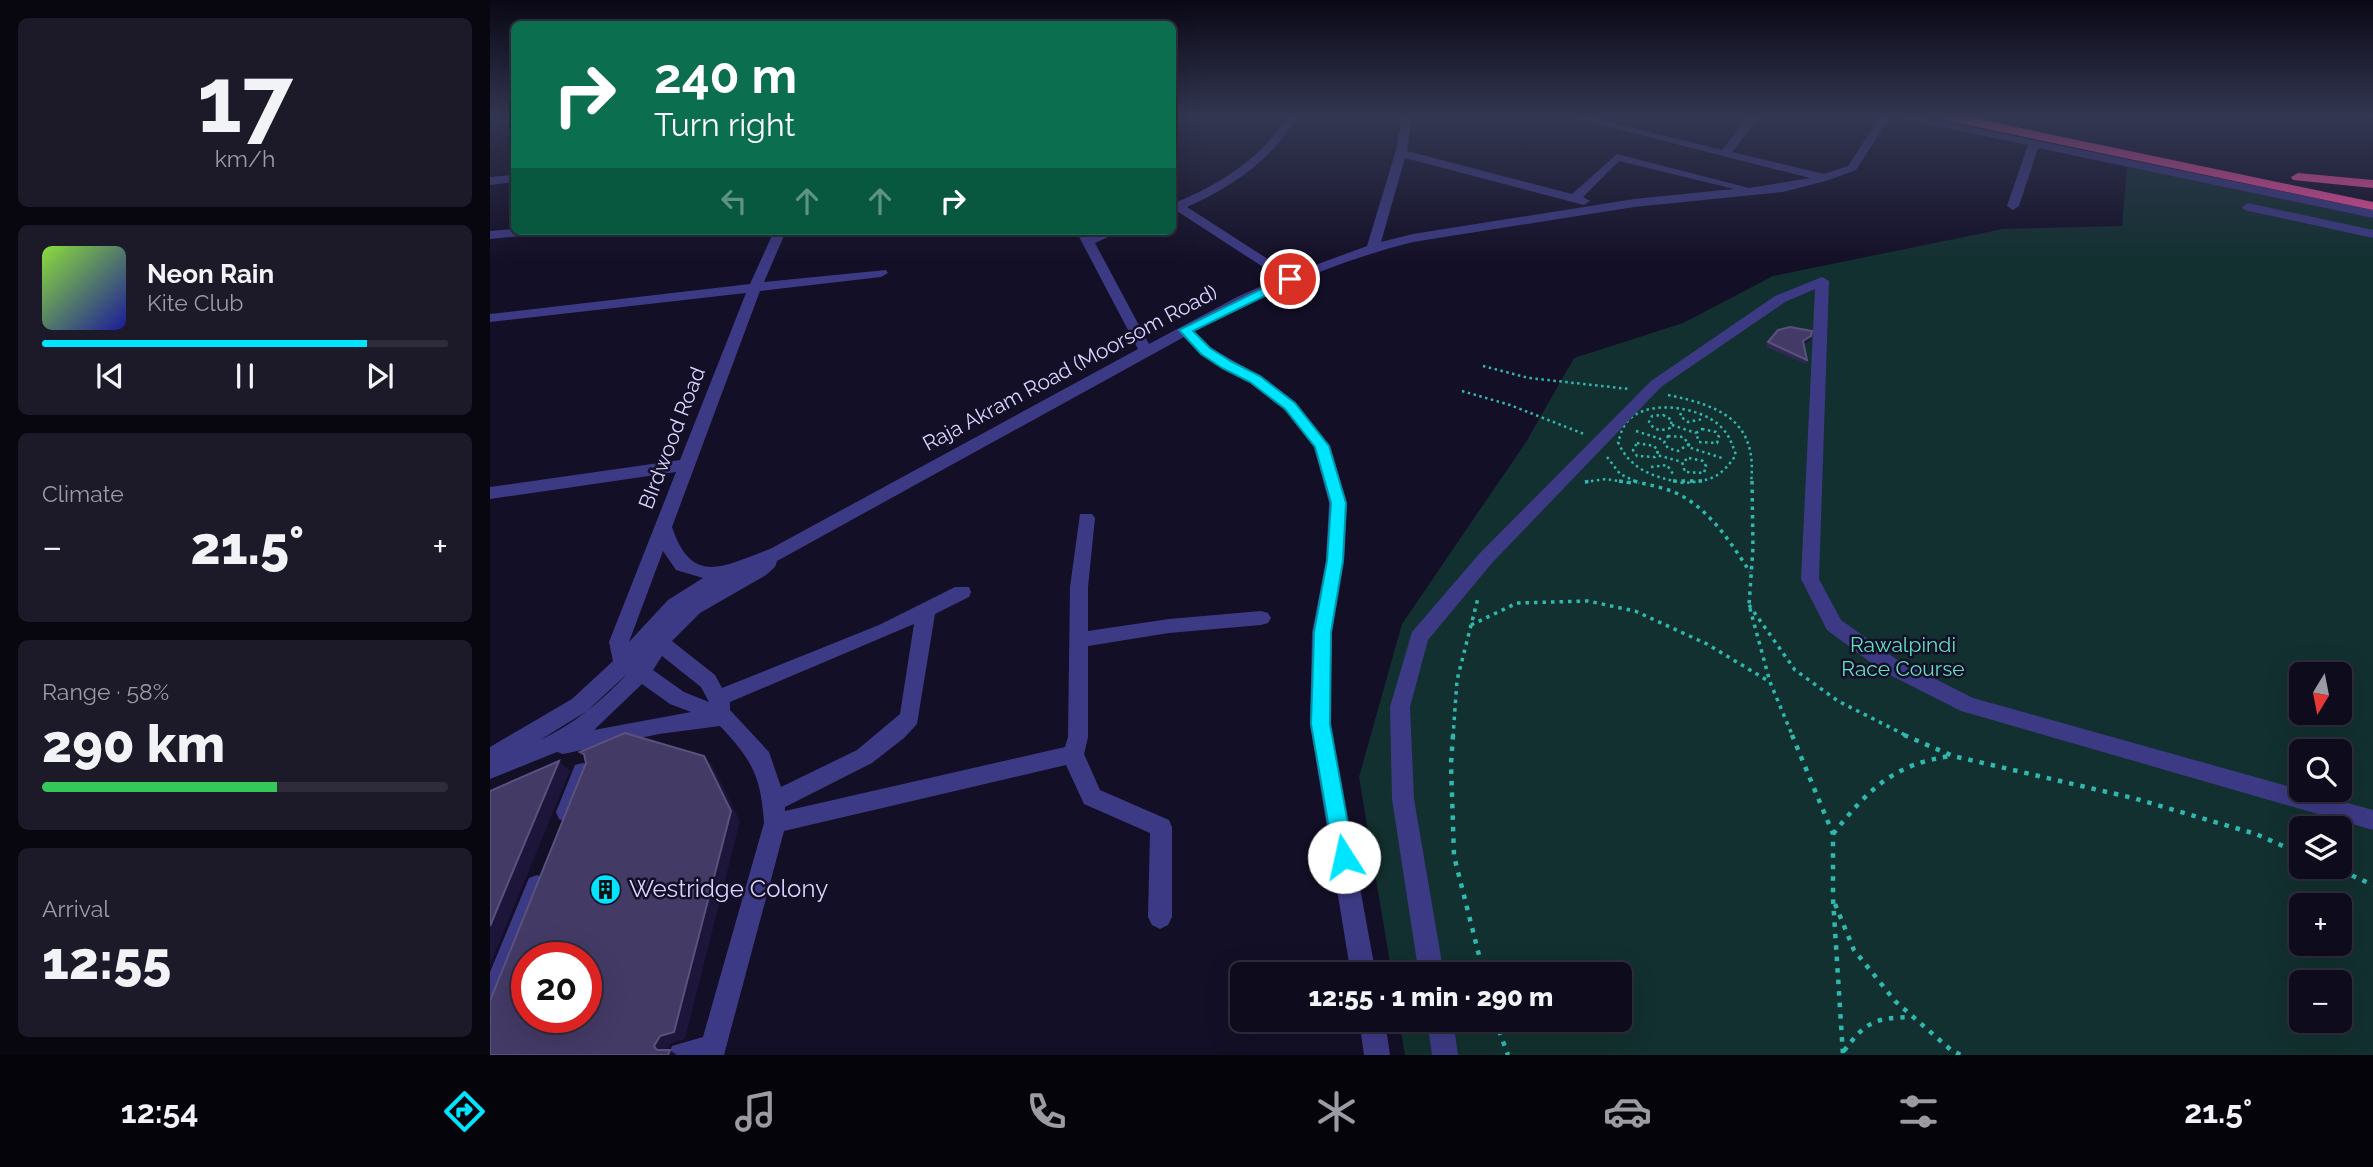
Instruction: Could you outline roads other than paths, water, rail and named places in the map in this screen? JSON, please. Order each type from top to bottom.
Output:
[{"type":"highway","points":[[2184,166],[2373,206]]},
{"type":"highway","points":[[2245,166],[2373,193]]},
{"type":"highway","points":[[2298,177],[2373,184]]},
{"type":"street","points":[[1248,166],[1237,175],[1176,208],[1290,279]]},
{"type":"street","points":[[1373,248],[1396,166]]},
{"type":"street","points":[[1451,166],[1591,203]]},
{"type":"street","points":[[1575,198],[1608,166]]},
{"type":"street","points":[[1655,166],[1756,191]]},
{"type":"street","points":[[1778,166],[1825,178]]},
{"type":"street","name":"Raja Akram Road (Moorsom Road)","points":[[654,639],[675,604],[727,574],[776,554],[1185,330],[1290,279],[1373,248],[1413,238],[1621,205],[1783,188],[1825,178],[1853,166]]},
{"type":"street","points":[[2013,206],[2026,166]]},
{"type":"street","points":[[2142,166],[2373,214]]},
{"type":"street","points":[[490,181],[511,179]]},
{"type":"street","points":[[2248,207],[2373,234]]},
{"type":"street","points":[[490,235],[511,233]]},
{"type":"street","name":"BIrdwood Road","points":[[633,668],[621,657],[620,642],[662,525],[755,287],[778,235]]},
{"type":"street","points":[[1085,236],[1146,351]]},
{"type":"street","points":[[490,318],[881,273]]},
{"type":"street","points":[[1430,962],[1403,799],[1400,707],[1419,637],[1486,558],[1649,391],[1780,299],[1822,281],[1810,579],[1834,625],[1889,665],[1968,705],[2373,820]]},
{"type":"street","points":[[1185,330],[1206,351],[1255,379],[1290,406],[1322,446],[1338,503],[1335,561],[1322,632],[1320,724],[1362,962]]},
{"type":"street","points":[[490,494],[685,466]]},
{"type":"street","points":[[1086,518],[1079,587],[1079,737],[1073,754],[1082,780],[1092,797],[1161,827],[1160,917]]},
{"type":"street","points":[[662,525],[672,554],[688,571],[727,574]]},
{"type":"street","points":[[549,748],[587,724],[624,692],[633,668],[654,639],[684,615],[752,576],[776,554]]},
{"type":"street","points":[[490,771],[549,748],[721,707],[962,592]]},
{"type":"street","points":[[774,812],[899,732],[910,718],[926,610]]},
{"type":"street","points":[[1080,640],[1169,626],[1261,618]]},
{"type":"street","points":[[626,625],[654,639],[708,681],[721,707],[761,760],[774,812],[712,1052],[681,1055]]},
{"type":"street","points":[[633,668],[677,698],[721,707]]},
{"type":"street","points":[[490,758],[566,715],[633,668]]},
{"type":"street","points":[[774,812],[1073,754]]},
{"type":"street","points":[[560,830],[583,772]]},
{"type":"street","points":[[490,1003],[547,865]]},
{"type":"street","points":[[1374,1032],[1377,1055]]},
{"type":"street","points":[[1442,1032],[1445,1055]]},
{"type":"place","name":"Westridge Colony","points":[[606,889]]},
{"type":"park label","name":"Rawalpindi Race Course","points":[[1903,657]]}]
